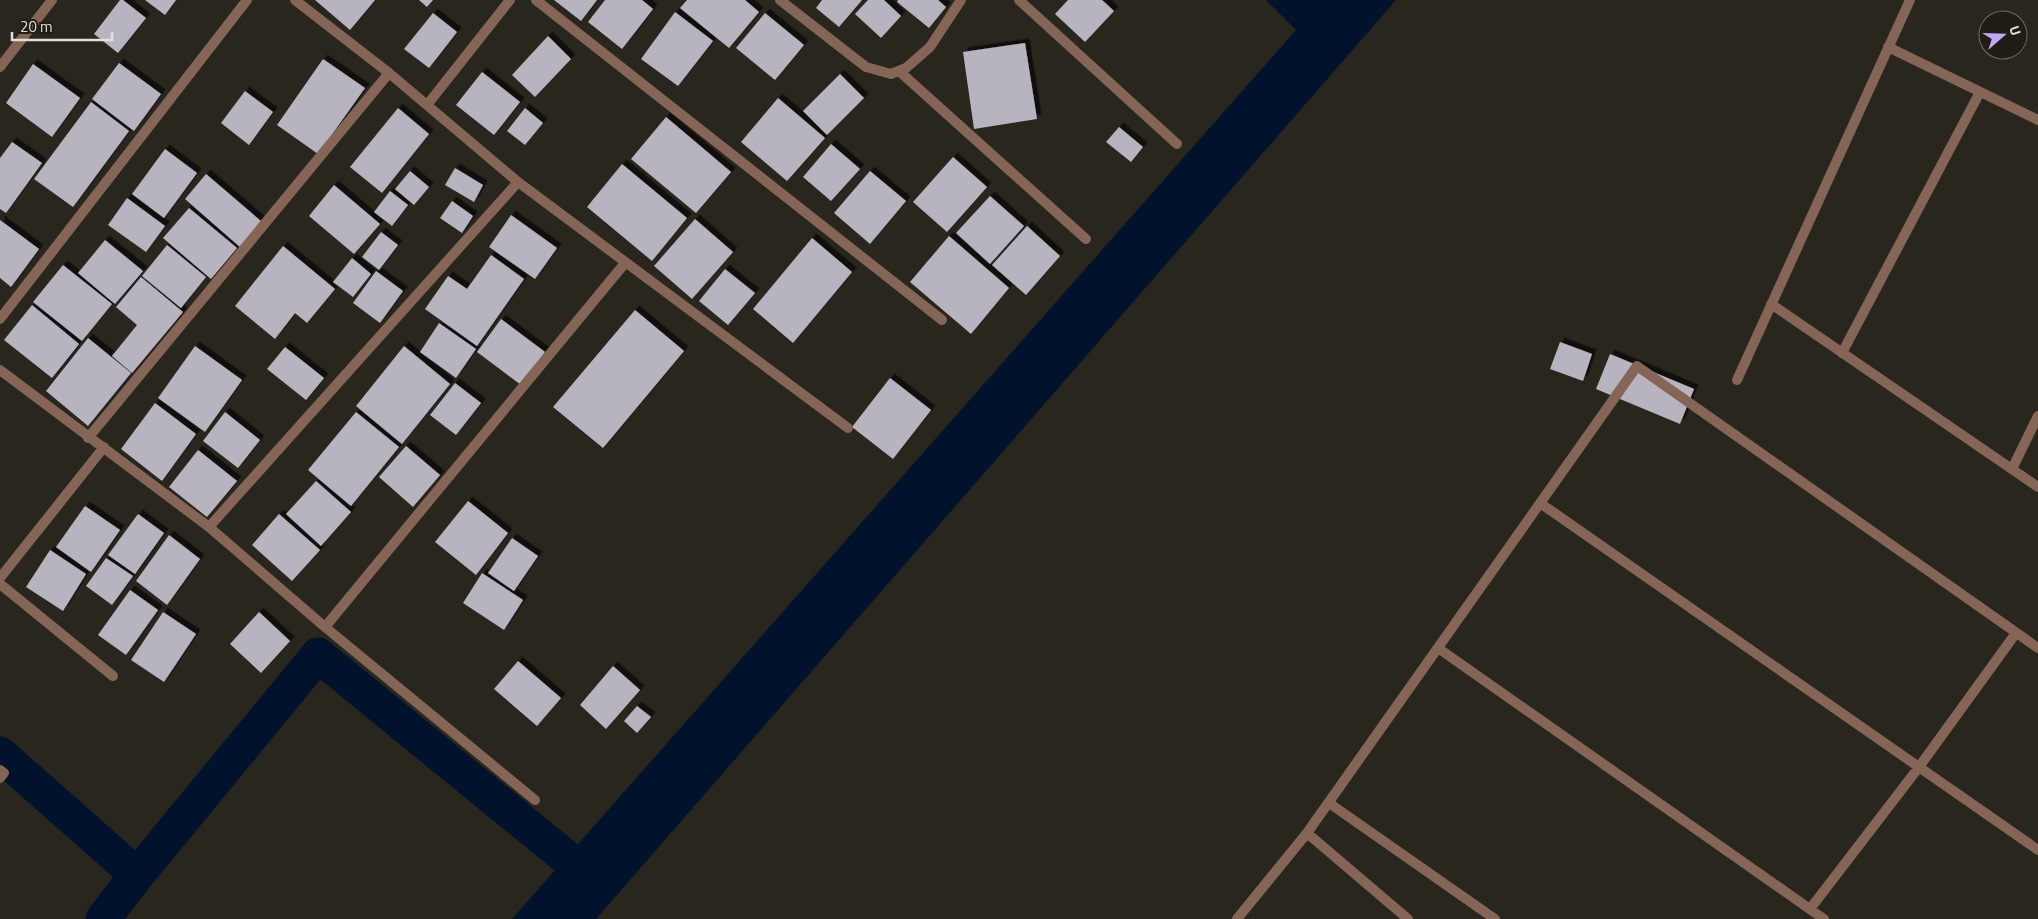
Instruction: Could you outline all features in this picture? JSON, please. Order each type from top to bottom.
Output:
[{"type":"street","points":[[0,67],[52,0]]},
{"type":"street","points":[[0,318],[246,0]]},
{"type":"street","points":[[295,0],[389,73],[518,182],[848,428]]},
{"type":"street","points":[[427,105],[510,0]]},
{"type":"street","points":[[536,0],[942,320]]},
{"type":"street","points":[[780,0],[866,67],[878,72],[891,74],[906,68],[930,47],[961,0]]},
{"type":"street","points":[[1019,0],[1177,144]]},
{"type":"street","points":[[1736,380],[1910,0]]},
{"type":"street","points":[[1888,47],[2038,120]]},
{"type":"street","points":[[899,71],[1086,239]]},
{"type":"street","points":[[88,438],[389,73]]},
{"type":"street","points":[[1842,353],[1980,92]]},
{"type":"street","points":[[210,527],[518,182]]},
{"type":"street","points":[[325,627],[625,263]]},
{"type":"street","points":[[1771,304],[2038,487]]},
{"type":"street","points":[[1237,919],[1329,803],[1637,366],[2038,648]]},
{"type":"street","points":[[0,370],[88,438],[104,447],[210,527],[325,627],[535,800]]},
{"type":"street","points":[[2012,469],[2038,416]]},
{"type":"street","points":[[0,578],[104,447]]},
{"type":"street","points":[[1540,503],[2038,850]]},
{"type":"street","points":[[0,584],[113,676]]},
{"type":"street","points":[[1810,909],[1920,767],[2016,633]]},
{"type":"street","points":[[1438,648],[1824,919]]},
{"type":"street","points":[[0,770],[4,773],[0,778]]},
{"type":"street","points":[[1329,803],[1495,919]]},
{"type":"street","points":[[1307,833],[1408,919]]},
{"type":"water","points":[[1266,0],[1396,0],[596,919],[512,919],[1296,30]]},
{"type":"building","points":[[120,0],[123,0],[146,18],[118,53],[94,34]]},
{"type":"building","points":[[145,0],[176,0],[165,15]]},
{"type":"building","points":[[315,0],[375,0],[350,30]]},
{"type":"building","points":[[419,0],[433,0],[427,7]]},
{"type":"building","points":[[554,0],[597,0],[581,21]]},
{"type":"building","points":[[605,0],[642,0],[653,9],[622,49],[588,22]]},
{"type":"building","points":[[687,0],[745,0],[759,12],[729,48],[680,8]]},
{"type":"building","points":[[822,0],[862,0],[839,27],[816,8]]},
{"type":"building","points":[[868,0],[884,0],[901,16],[881,38],[855,14]]},
{"type":"building","points":[[898,0],[938,0],[946,7],[929,28],[897,2]]},
{"type":"building","points":[[1068,0],[1102,0],[1114,11],[1085,42],[1055,14]]},
{"type":"building","points":[[675,12],[713,41],[678,86],[641,59]]},
{"type":"building","points":[[433,13],[457,32],[429,68],[404,49]]},
{"type":"building","points":[[765,13],[804,45],[775,80],[736,48]]},
{"type":"building","points":[[548,36],[571,59],[535,97],[512,75]]},
{"type":"building","points":[[1025,43],[1037,119],[974,129],[963,52]]},
{"type":"building","points":[[323,59],[365,88],[318,154],[277,125]]},
{"type":"building","points":[[119,63],[161,94],[134,131],[92,99]]},
{"type":"building","points":[[33,64],[80,98],[52,137],[6,103]]},
{"type":"building","points":[[482,72],[520,102],[494,135],[456,105]]},
{"type":"building","points":[[840,74],[864,98],[827,135],[803,111]]},
{"type":"building","points":[[245,91],[273,112],[249,145],[221,123]]},
{"type":"building","points":[[778,98],[825,138],[787,181],[741,142]]},
{"type":"building","points":[[91,102],[129,131],[73,207],[34,179]]},
{"type":"building","points":[[398,108],[429,134],[382,193],[350,167]]},
{"type":"building","points":[[525,108],[543,123],[525,145],[507,131]]},
{"type":"building","points":[[666,117],[731,172],[696,213],[631,159]]},
{"type":"building","points":[[1119,127],[1143,147],[1131,162],[1106,142]]},
{"type":"building","points":[[12,142],[42,163],[6,213],[0,209],[0,158]]},
{"type":"building","points":[[831,144],[860,169],[831,201],[803,177]]},
{"type":"building","points":[[165,149],[197,173],[164,218],[132,194]]},
{"type":"building","points":[[953,157],[987,187],[947,232],[913,202]]},
{"type":"building","points":[[622,164],[687,218],[652,261],[587,207]]},
{"type":"building","points":[[455,168],[483,185],[474,202],[445,185]]},
{"type":"building","points":[[410,171],[429,187],[414,205],[395,189]]},
{"type":"building","points":[[870,171],[906,201],[870,244],[834,213]]},
{"type":"building","points":[[206,174],[262,222],[240,247],[185,199]]},
{"type":"building","points":[[334,185],[380,224],[354,254],[309,216]]},
{"type":"building","points":[[390,191],[408,205],[392,226],[374,212]]},
{"type":"building","points":[[990,196],[1024,226],[990,264],[956,233]]},
{"type":"building","points":[[127,198],[165,226],[146,252],[108,225]]},
{"type":"building","points":[[452,201],[473,216],[462,233],[440,218]]},
{"type":"building","points":[[189,208],[237,248],[211,279],[163,238]]},
{"type":"building","points":[[511,215],[557,248],[535,279],[489,247]]},
{"type":"building","points":[[695,219],[733,252],[692,299],[654,266]]},
{"type":"building","points":[[0,220],[39,249],[11,287],[0,278]]},
{"type":"building","points":[[1027,226],[1060,256],[1026,295],[992,265]]},
{"type":"building","points":[[381,232],[398,245],[379,270],[362,257]]},
{"type":"building","points":[[949,236],[1009,288],[971,334],[910,282]]},
{"type":"building","points":[[812,238],[852,272],[793,343],[753,309]]},
{"type":"building","points":[[105,240],[143,271],[115,304],[78,273]]},
{"type":"building","points":[[167,245],[206,277],[181,308],[142,276]]},
{"type":"building","points":[[283,246],[335,289],[307,323],[295,313],[275,339],[235,306]]},
{"type":"building","points":[[491,255],[524,279],[477,346],[425,309],[448,276],[467,289]]},
{"type":"building","points":[[352,258],[371,274],[353,297],[333,282]]},
{"type":"building","points":[[63,265],[112,304],[82,341],[33,302]]},
{"type":"building","points":[[725,269],[755,293],[728,325],[699,301]]},
{"type":"building","points":[[376,271],[403,291],[380,323],[353,303]]},
{"type":"building","points":[[141,277],[183,312],[132,373],[112,356],[137,325],[116,307]]},
{"type":"building","points":[[32,305],[79,344],[52,378],[4,340]]},
{"type":"building","points":[[635,310],[684,351],[603,448],[553,407]]},
{"type":"building","points":[[501,319],[545,352],[521,385],[477,352]]},
{"type":"building","points":[[439,323],[476,349],[456,378],[420,352]]},
{"type":"building","points":[[88,338],[131,373],[88,426],[46,391]]},
{"type":"building","points":[[1560,342],[1592,354],[1583,381],[1550,369]]},
{"type":"building","points":[[195,346],[242,380],[205,432],[158,398]]},
{"type":"building","points":[[404,346],[450,384],[402,444],[356,406]]},
{"type":"building","points":[[285,347],[324,378],[306,400],[267,369]]},
{"type":"building","points":[[1610,354],[1694,389],[1680,424],[1596,389]]},
{"type":"building","points":[[890,378],[931,410],[893,459],[852,427]]},
{"type":"building","points":[[455,383],[481,403],[456,435],[430,415]]},
{"type":"building","points":[[155,403],[196,434],[162,481],[121,449]]},
{"type":"building","points":[[225,412],[260,440],[238,468],[203,441]]},
{"type":"building","points":[[356,412],[399,447],[351,506],[308,470]]},
{"type":"building","points":[[406,446],[440,475],[413,507],[379,477]]},
{"type":"building","points":[[198,450],[237,481],[207,517],[169,487]]},
{"type":"building","points":[[316,481],[351,512],[321,546],[286,514]]},
{"type":"building","points":[[468,501],[508,533],[476,575],[435,542]]},
{"type":"building","points":[[85,506],[120,530],[91,572],[56,547]]},
{"type":"building","points":[[138,514],[164,533],[135,574],[108,555]]},
{"type":"building","points":[[279,514],[320,550],[292,581],[252,545]]},
{"type":"building","points":[[169,535],[200,559],[167,605],[136,581]]},
{"type":"building","points":[[512,538],[538,556],[514,591],[488,573]]},
{"type":"building","points":[[50,550],[86,574],[63,611],[26,587]]},
{"type":"building","points":[[106,558],[133,576],[112,605],[86,586]]},
{"type":"building","points":[[482,573],[523,600],[504,630],[463,603]]},
{"type":"building","points":[[130,590],[158,610],[126,655],[98,635]]},
{"type":"building","points":[[163,612],[196,634],[164,682],[131,660]]},
{"type":"building","points":[[259,612],[290,641],[261,673],[230,644]]},
{"type":"building","points":[[518,661],[561,698],[537,726],[494,689]]},
{"type":"building","points":[[613,666],[640,690],[606,729],[580,705]]},
{"type":"building","points":[[637,706],[651,717],[637,733],[624,721]]},
{"type":"waterway","points":[[137,875],[318,655],[578,867]]},
{"type":"waterway","points":[[0,754],[137,875],[103,919]]}]
